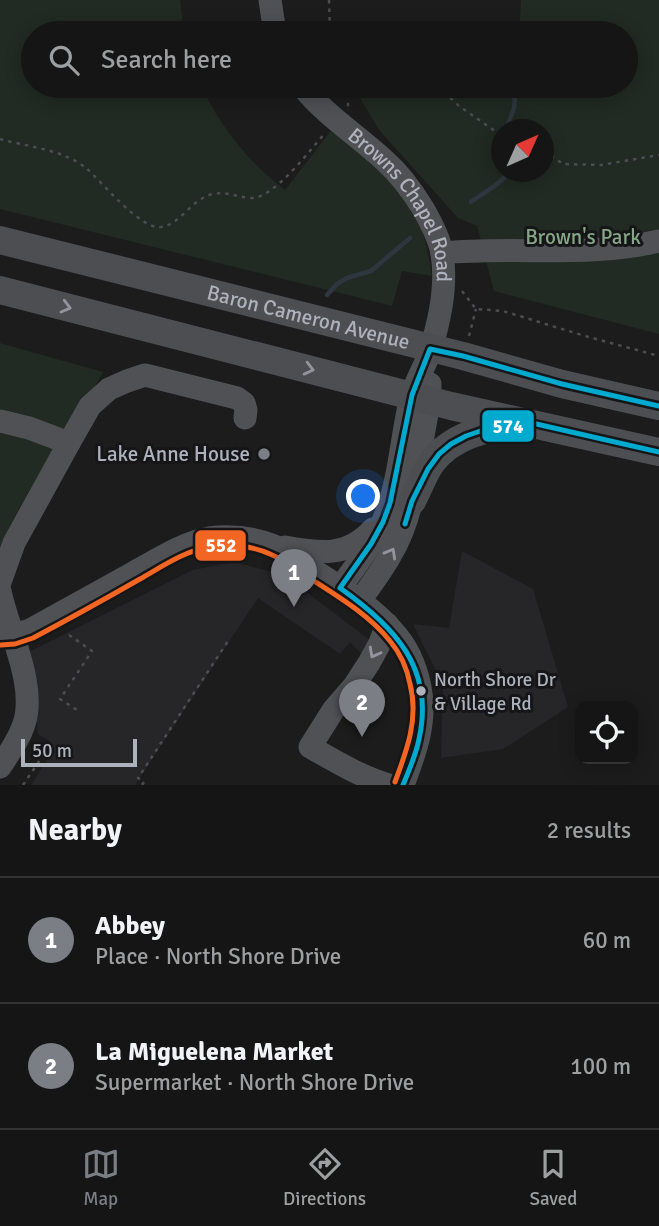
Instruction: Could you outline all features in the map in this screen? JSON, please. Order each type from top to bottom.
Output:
[{"type":"main road","name":"Baron Cameron Avenue","points":[[0,240],[463,356],[562,384],[659,406]]},
{"type":"main road","points":[[0,290],[421,398],[659,453]]},
{"type":"main road","points":[[401,502],[432,462],[451,444],[489,428],[532,423]]},
{"type":"street","points":[[270,0],[273,21]]},
{"type":"street","name":"Browns Chapel Road","points":[[311,98],[387,162],[414,194],[433,229],[442,253],[442,292],[401,502]]},
{"type":"street","points":[[442,253],[486,249],[592,250],[659,241]]},
{"type":"street","points":[[0,767],[20,733],[28,709],[27,688],[6,636],[1,578],[15,543],[90,406],[109,389],[145,375],[237,398],[244,403],[245,418]]},
{"type":"street","points":[[0,421],[29,428],[69,443]]},
{"type":"street","points":[[6,636],[30,629],[191,543],[226,537],[319,553],[337,551],[369,533],[401,502]]},
{"type":"street","points":[[340,588],[401,502]]},
{"type":"street","points":[[360,601],[391,556],[403,530],[401,502]]},
{"type":"street","points":[[270,545],[289,554],[360,601],[387,624],[411,659],[422,696],[421,729],[403,785]]},
{"type":"street","points":[[387,624],[380,643],[358,680],[334,709],[310,747],[334,761],[389,785]]},
{"type":"path","points":[[329,0],[330,21]]},
{"type":"path","points":[[451,98],[491,128]]},
{"type":"path","points":[[0,139],[67,155],[144,222],[155,228],[168,226],[210,194],[230,192],[251,198],[260,196],[276,186],[294,169],[336,121]]},
{"type":"path","points":[[554,158],[562,164],[601,164],[659,155]]},
{"type":"path","points":[[469,337],[476,309],[493,309],[659,356]]},
{"type":"path","points":[[69,635],[92,651],[60,699],[77,710]]},
{"type":"path","points":[[142,785],[144,782],[138,778],[230,638]]},
{"type":"path","points":[[23,785],[44,754]]},
{"type":"shaded area","points":[[462,551],[533,589],[568,707],[503,749],[441,758],[443,685],[413,624],[449,628]]},
{"type":"shaded area","points":[[234,562],[284,575],[375,644],[364,657],[350,642],[340,654],[258,598],[135,785],[31,785],[50,755],[51,742],[38,734],[29,652],[193,570]]},
{"type":"green space","points":[[0,0],[180,0],[183,21],[21,21],[21,98],[207,98],[237,143],[259,168],[285,190],[333,128],[384,173],[405,199],[423,235],[432,276],[402,271],[392,306],[0,209]]},
{"type":"green space","name":"Brown's Park","points":[[521,0],[659,0],[659,334],[494,291],[477,226],[458,218],[379,130],[360,98],[638,98],[638,21],[520,21]]},
{"type":"green space","points":[[0,343],[103,372],[0,555]]},
{"type":"waterway","points":[[510,119],[515,98]]},
{"type":"waterway","points":[[471,202],[499,182]]},
{"type":"waterway","points":[[327,295],[347,278],[371,271],[410,238]]},
{"type":"transit line","name":"574","points":[[403,785],[418,745],[422,714],[421,691],[415,670],[406,651],[393,634],[360,602],[340,588],[383,522],[390,503],[412,395],[430,349],[659,406]]},
{"type":"transit line","name":"574","points":[[405,524],[412,501],[439,454],[466,436],[489,428],[532,423],[659,452]]},
{"type":"transit line","name":"552","points":[[1,645],[33,638],[193,551],[227,545],[263,551],[286,562],[353,607],[382,632],[400,656],[409,678],[413,709],[407,746],[395,782]]},
{"type":"place","name":"Lake Anne House","points":[[264,454]]},
{"type":"place","name":"Abbey","points":[[294,607]]},
{"type":"place","name":"North Shore Dr & Village Rd","points":[[421,691]]},
{"type":"place","name":"La Miguelena Market","points":[[362,737]]}]
